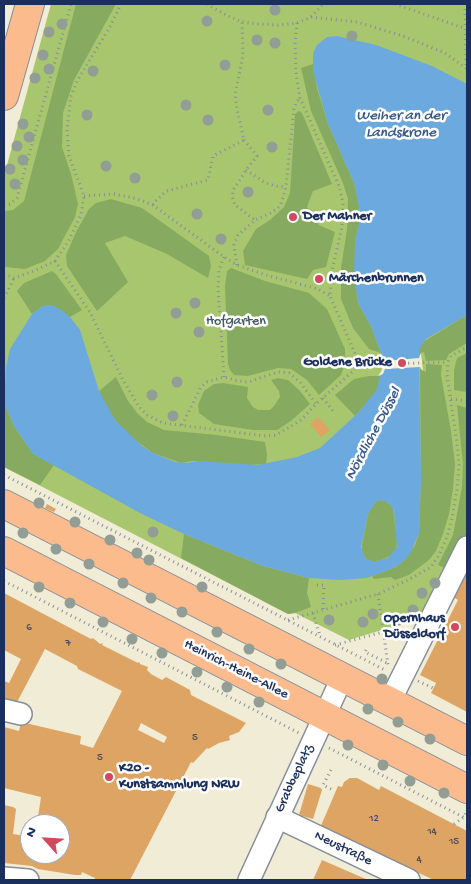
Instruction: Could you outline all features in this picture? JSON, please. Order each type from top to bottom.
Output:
[{"type":"main road","points":[[4,96],[30,4]]},
{"type":"main road","points":[[4,504],[467,742]]},
{"type":"main road","name":"Heinrich-Heine-Allee","points":[[4,551],[467,790]]},
{"type":"street","points":[[390,702],[467,547]]},
{"type":"street","name":"Grabbeplatz","points":[[249,880],[342,678]]},
{"type":"street","name":"Neustraße","points":[[277,817],[409,880]]},
{"type":"street","points":[[4,878],[28,880]]},
{"type":"path","points":[[4,205],[10,204],[17,198],[70,4]]},
{"type":"path","points":[[4,274],[14,278],[55,261],[69,240],[81,215],[84,196],[69,156],[67,130],[71,96],[121,4]]},
{"type":"path","points":[[207,4],[242,22],[258,24],[297,23],[311,17],[323,4]]},
{"type":"path","points":[[395,4],[466,29]]},
{"type":"path","points":[[465,4],[467,68]]},
{"type":"path","points":[[311,17],[357,22],[403,36],[444,53],[467,68]]},
{"type":"path","points":[[242,22],[242,62],[235,94],[244,140],[257,156],[234,189],[232,202],[255,220]]},
{"type":"path","points":[[297,23],[295,44],[300,98],[339,186],[343,203],[342,227],[332,271],[330,296],[360,365]]},
{"type":"path","points":[[237,264],[234,245],[238,235],[255,220],[271,214],[280,206],[286,187],[294,109],[300,98]]},
{"type":"path","points":[[153,205],[167,191],[208,180],[213,156],[244,140]]},
{"type":"path","points":[[246,170],[264,182],[286,187]]},
{"type":"path","points":[[84,196],[114,194],[138,199],[153,205],[224,257],[237,264],[266,276],[318,289],[330,296]]},
{"type":"path","points":[[224,257],[219,270],[218,288],[224,377]]},
{"type":"path","points":[[55,261],[90,312],[122,378],[139,407],[147,415],[163,423],[266,436],[276,435],[301,420],[360,365],[448,362]]},
{"type":"path","points":[[4,298],[14,278]]},
{"type":"path","points":[[288,620],[378,594],[431,567],[439,555],[448,537],[457,489],[459,466],[446,375],[451,356],[467,347]]},
{"type":"path","points":[[182,425],[201,387],[207,382],[224,377],[248,382],[278,372],[289,373],[300,382],[316,404]]},
{"type":"path","points":[[323,398],[333,411]]},
{"type":"path","points":[[450,399],[467,401]]},
{"type":"path","points":[[4,475],[389,672],[378,594]]},
{"type":"path","name":"Heinrich-Heine-Allee","points":[[4,581],[301,734]]},
{"type":"path","points":[[317,585],[324,585],[323,610]]},
{"type":"path","points":[[313,613],[320,637]]},
{"type":"path","points":[[336,645],[383,632]]},
{"type":"path","points":[[366,650],[365,652],[388,664]]},
{"type":"path","points":[[326,746],[465,818]]},
{"type":"path","points":[[331,770],[324,785],[333,790]]},
{"type":"path","points":[[454,824],[465,818],[467,810]]},
{"type":"green space","name":"Hofgarten","points":[[51,4],[467,4],[467,536],[424,617],[349,640],[295,613],[288,614],[4,467],[4,176]]},
{"type":"green space","points":[[76,4],[116,4],[74,80],[63,113],[62,147],[78,204],[75,217],[58,249],[45,261],[25,269],[5,267],[4,211],[13,210],[24,201]]},
{"type":"green space","points":[[313,64],[317,88],[328,124],[354,183],[360,220],[355,241],[357,297],[381,353],[369,349],[353,328],[341,299],[341,268],[347,230],[348,199],[343,183],[311,111],[301,68]]},
{"type":"green space","points":[[299,111],[302,113],[332,184],[313,191],[307,207],[319,225],[335,232],[326,267],[313,270],[307,279],[245,265],[243,251],[256,229],[270,220],[284,207],[290,193],[295,114]]},
{"type":"green space","points":[[111,199],[142,208],[209,256],[211,266],[208,278],[167,254],[125,236],[105,243],[128,282],[97,311],[67,266],[66,255],[89,209],[96,203]]},
{"type":"green space","points":[[231,268],[265,281],[309,293],[327,309],[345,349],[345,363],[341,375],[319,395],[307,380],[291,369],[278,368],[248,376],[234,375],[230,370],[228,364],[225,286],[227,271]]},
{"type":"green space","points":[[52,271],[82,310],[70,317],[50,305],[43,306],[32,314],[17,291],[24,283]]},
{"type":"green space","points":[[467,315],[467,343],[449,354],[446,360],[426,361],[424,352],[419,356],[419,349],[423,342]]},
{"type":"green space","points":[[467,353],[467,392],[454,390],[454,370],[457,358]]},
{"type":"green space","points":[[426,364],[442,365],[441,375],[455,464],[449,514],[436,551],[429,560],[409,575],[395,580],[391,577],[374,579],[372,576],[396,567],[406,559],[415,545],[419,533],[421,479],[420,369],[426,372]]},
{"type":"green space","points":[[380,376],[380,383],[374,395],[355,416],[335,395],[354,379]]},
{"type":"green space","points":[[116,377],[128,401],[147,422],[164,430],[265,442],[266,464],[248,465],[193,461],[181,463],[153,453],[132,438],[115,420],[104,403],[99,391]]},
{"type":"green space","points":[[278,378],[288,380],[310,404],[291,421],[277,430],[253,430],[214,424],[199,413],[198,405],[204,391],[214,384],[223,383],[248,387],[247,398],[253,407],[258,410],[270,410],[280,397],[279,391],[271,380]]},
{"type":"green space","points":[[4,402],[14,426],[33,454],[54,465],[40,485],[4,467]]},
{"type":"green space","points":[[457,405],[467,408],[467,536],[449,570],[438,565],[453,535],[462,487],[463,464]]},
{"type":"green space","points":[[379,500],[386,501],[393,507],[397,542],[396,549],[390,556],[374,562],[365,558],[362,545],[368,514],[373,505]]},
{"type":"green space","points":[[184,534],[263,566],[309,578],[307,593],[311,607],[288,614],[181,558]]},
{"type":"water","name":"Weiher an der Landskrone","points":[[337,36],[376,45],[432,66],[467,84],[467,315],[426,339],[419,349],[421,479],[419,533],[411,552],[396,567],[367,578],[340,580],[309,578],[263,566],[184,534],[140,513],[33,454],[14,426],[4,402],[6,367],[10,349],[32,314],[43,306],[51,305],[70,317],[80,330],[99,391],[115,420],[142,446],[175,462],[187,463],[198,461],[258,465],[297,457],[320,448],[359,412],[377,389],[380,376],[383,374],[384,361],[371,326],[359,305],[357,297],[354,271],[355,241],[360,212],[354,183],[328,124],[313,71],[313,53],[317,45],[327,37]],"holes":[[[381,500],[389,503],[394,511],[397,547],[388,558],[374,562],[365,558],[361,547],[368,514],[375,503]]]},
{"type":"pier","name":"Goldene Brücke","points":[[421,353],[423,371],[420,367],[385,369],[383,374],[378,376],[382,370],[380,356],[384,361],[419,358]]},
{"type":"building","points":[[318,417],[330,430],[321,437],[310,424]]},
{"type":"building","points":[[47,504],[56,509],[54,512],[45,508]]},
{"type":"building","name":"Opernhaus Düsseldorf","points":[[467,560],[467,712],[431,693],[436,683],[420,675],[458,600],[448,594]]},
{"type":"building","points":[[4,593],[148,667],[147,670],[151,674],[162,680],[166,677],[190,690],[191,695],[246,723],[239,732],[229,736],[230,740],[207,748],[193,763],[191,762],[130,880],[95,880],[95,878],[82,872],[81,875],[75,875],[38,869],[32,866],[4,863],[4,805],[16,809],[13,834],[20,835],[20,864],[70,864],[70,814],[38,814],[41,797],[4,788],[4,727],[19,731],[21,722],[81,736],[80,744],[93,748],[122,691],[78,669],[77,666],[45,649],[15,706],[4,703],[4,681],[9,683],[21,659],[4,650]],"holes":[[[141,723],[167,737],[164,743],[138,730]]]},
{"type":"building","points":[[350,778],[357,778],[379,790],[381,786],[467,831],[467,880],[434,880],[320,828],[338,786],[342,787],[344,782]]},
{"type":"building","points":[[308,784],[322,790],[313,819],[299,815]]},
{"type":"building","points":[[322,860],[368,880],[313,880]]},
{"type":"place","name":"Der Mahner","points":[[293,217]]},
{"type":"place","name":"Märchenbrunnen","points":[[319,279]]},
{"type":"place","name":"Goldene Brücke","points":[[402,363]]},
{"type":"place","name":"Opernhaus Düsseldorf","points":[[455,627]]},
{"type":"place","name":"K20 - Kunstsammlung NRW","points":[[109,777]]},
{"type":"water label","name":"Nördliche Düssel","points":[[374,434]]}]
